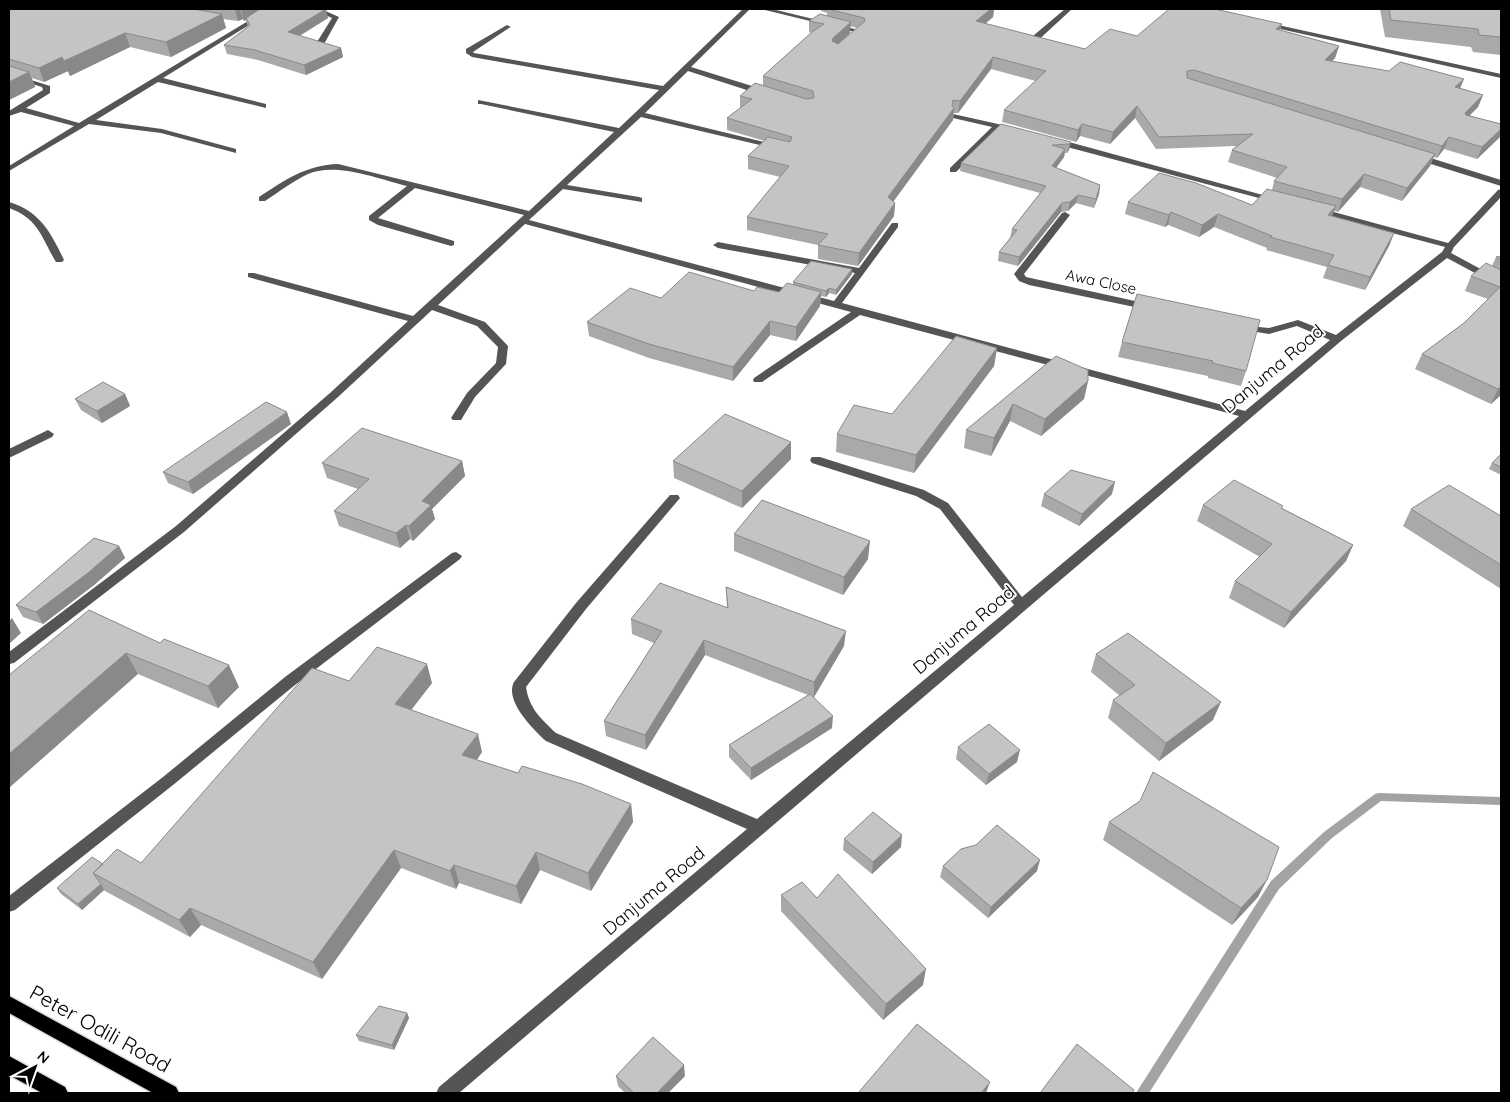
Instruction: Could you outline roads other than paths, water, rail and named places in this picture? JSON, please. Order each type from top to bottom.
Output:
[{"type":"main road","name":"Peter Odili Road","points":[[9,1004],[170,1093]]},
{"type":"main road","points":[[9,1064],[59,1093]]},
{"type":"street","points":[[9,169],[272,9]]},
{"type":"street","points":[[315,9],[336,17],[321,42]]},
{"type":"street","points":[[9,659],[180,529],[334,395],[639,114],[747,9]]},
{"type":"street","points":[[764,9],[859,31],[854,36]]},
{"type":"street","points":[[1030,43],[1069,9]]},
{"type":"street","points":[[1251,21],[1501,76]]},
{"type":"street","points":[[234,25],[244,26]]},
{"type":"street","points":[[507,27],[469,51],[472,55],[664,89]]},
{"type":"street","points":[[686,68],[771,95]]},
{"type":"street","points":[[9,75],[46,86],[47,91],[9,114]]},
{"type":"street","points":[[157,79],[263,106]]},
{"type":"street","points":[[481,102],[619,131]]},
{"type":"street","points":[[20,109],[85,123],[162,131],[234,152]]},
{"type":"street","points":[[639,114],[788,151]]},
{"type":"street","points":[[956,116],[1027,134]]},
{"type":"street","points":[[953,170],[998,126]]},
{"type":"street","points":[[1046,139],[1286,202]]},
{"type":"street","points":[[1406,153],[1501,182]]},
{"type":"street","points":[[262,199],[309,169],[324,166],[338,167],[531,214]]},
{"type":"street","points":[[414,185],[372,218],[381,223],[451,243]]},
{"type":"street","points":[[560,186],[639,200]]},
{"type":"street","name":"Danjuma Road","points":[[445,1093],[1337,338],[1448,250],[1501,192]]},
{"type":"street","points":[[9,205],[27,212],[41,224],[59,260]]},
{"type":"street","points":[[1306,208],[1448,250],[1501,284]]},
{"type":"street","name":"Awa Close","points":[[1065,215],[1019,274],[1022,279],[1161,310]]},
{"type":"street","points":[[523,221],[1247,415]]},
{"type":"street","points":[[836,305],[895,224]]},
{"type":"street","points":[[718,245],[861,271]]},
{"type":"street","points":[[251,275],[415,320]]},
{"type":"street","points":[[431,306],[481,324],[502,346],[501,364],[471,395],[457,418]]},
{"type":"street","points":[[758,380],[859,311]]},
{"type":"street","points":[[1227,324],[1269,331],[1298,323],[1337,338]]},
{"type":"street","points":[[9,454],[48,434]]},
{"type":"street","points":[[816,460],[920,493],[944,506],[1022,606]]},
{"type":"street","points":[[674,498],[570,621],[519,686],[520,698],[525,710],[536,724],[551,737],[759,827]]},
{"type":"street","points":[[9,905],[140,803],[290,681],[456,556]]},
{"type":"waterway","points":[[1142,1093],[1275,885],[1328,835],[1379,797],[1501,801]]}]
